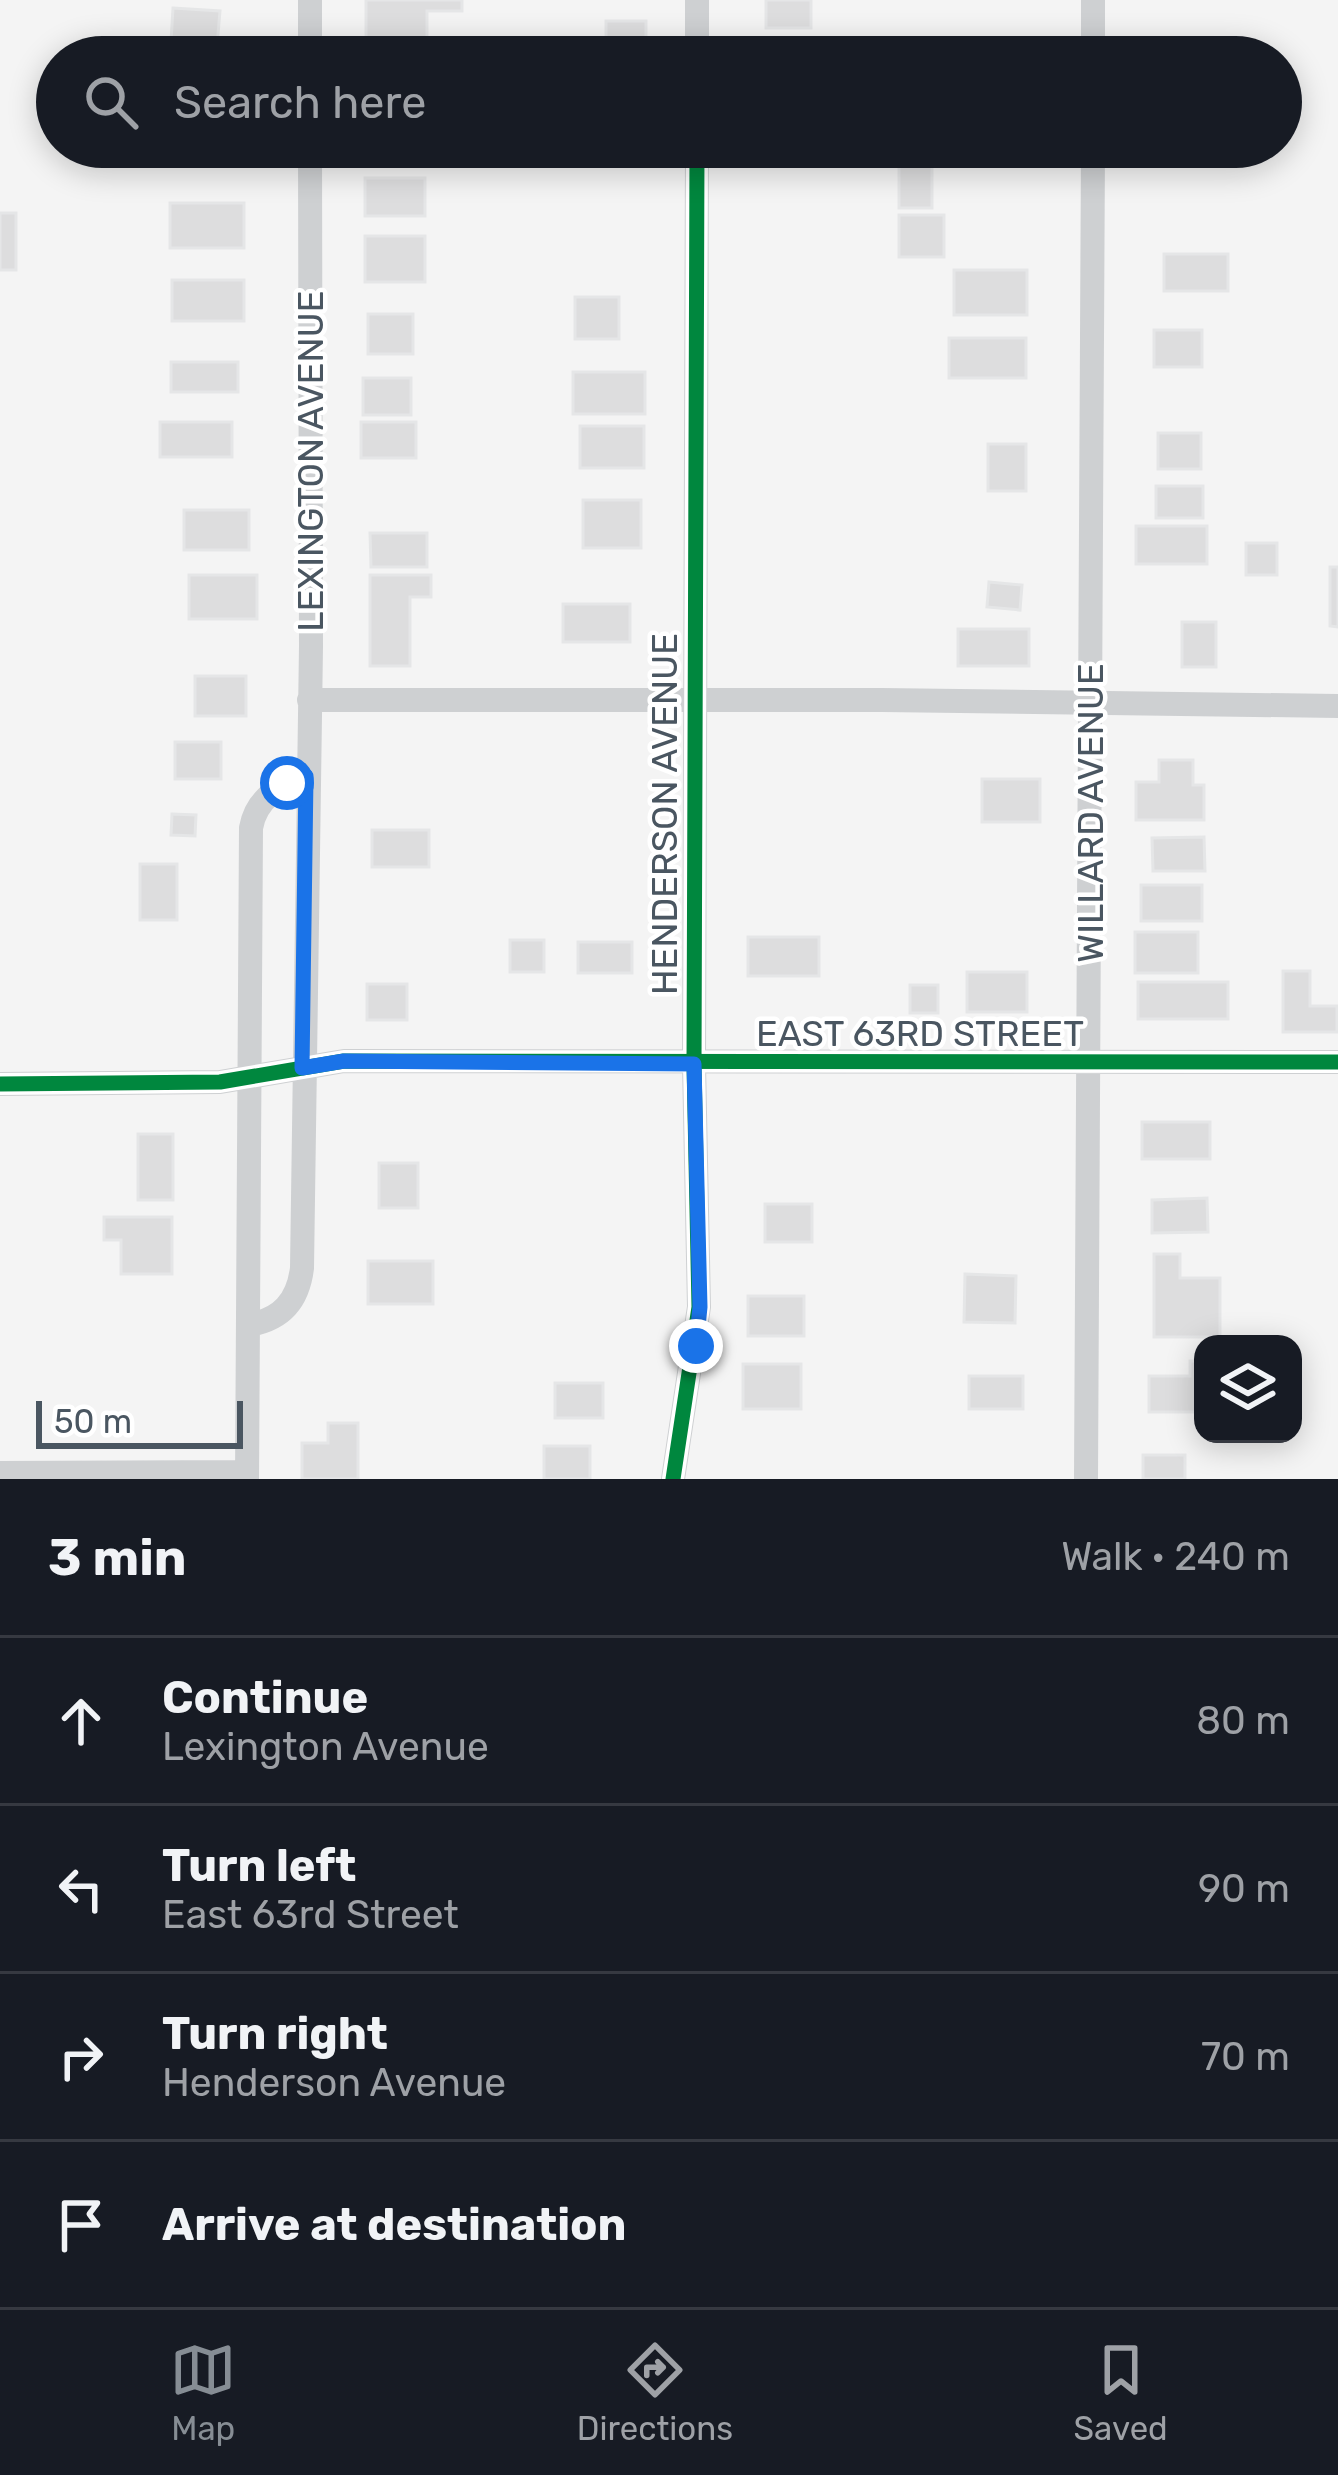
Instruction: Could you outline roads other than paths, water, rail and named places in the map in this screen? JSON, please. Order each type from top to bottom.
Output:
[{"type":"street","points":[[310,0],[310,36]]},
{"type":"street","points":[[697,0],[697,36]]},
{"type":"street","points":[[1093,0],[1093,36]]},
{"type":"street","name":"LEXINGTON AVENUE","points":[[248,1325],[280,1315],[300,1281],[309,700],[310,168]]},
{"type":"street","name":"HENDERSON AVENUE","points":[[673,1479],[700,1307],[694,1064],[697,168]]},
{"type":"street","name":"WILLARD AVENUE","points":[[1086,1479],[1093,168]]},
{"type":"street","points":[[309,700],[1338,706]]},
{"type":"street","points":[[0,1473],[247,1476],[254,812],[262,799],[306,776]]},
{"type":"street","name":"EAST 63RD STREET","points":[[0,1084],[250,1079],[344,1061],[1338,1062]]}]
